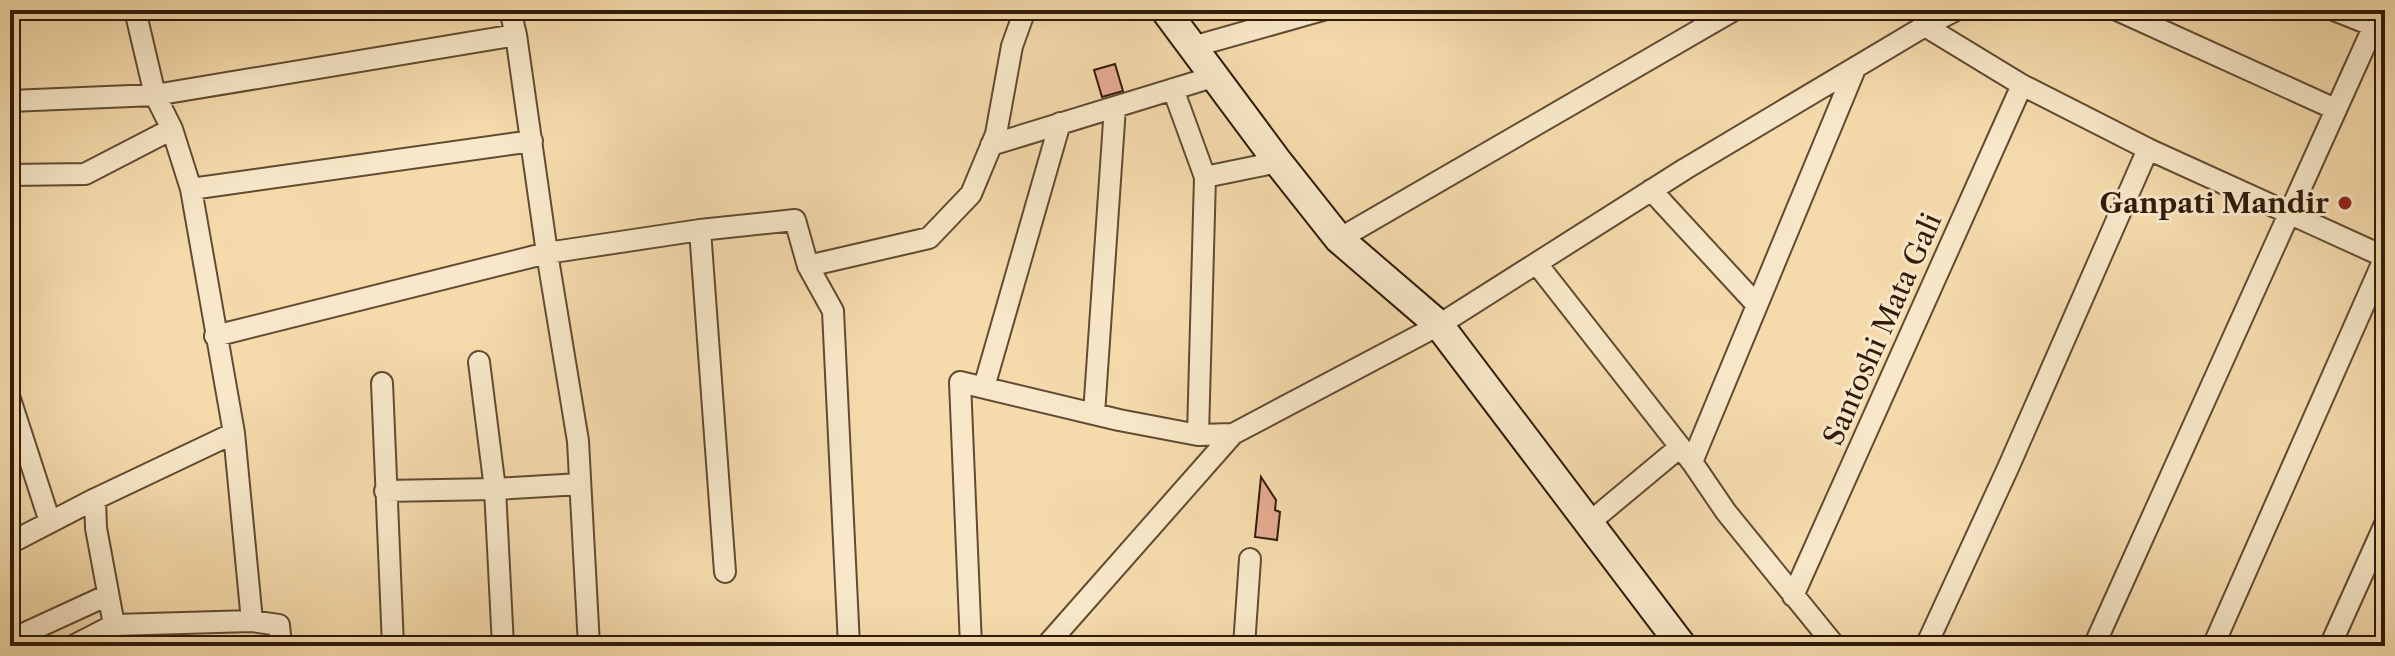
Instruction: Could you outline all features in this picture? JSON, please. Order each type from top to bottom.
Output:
[{"type":"street","points":[[135,10],[155,95],[172,129],[191,189],[234,433],[252,621]]},
{"type":"street","points":[[510,10],[578,441],[589,646]]},
{"type":"street","points":[[808,266],[929,238],[971,194],[996,134],[1012,46],[1025,10]]},
{"type":"street","points":[[1165,10],[1339,239],[1439,325],[1682,646]]},
{"type":"street","points":[[1192,47],[1259,19],[1323,10]]},
{"type":"street","points":[[1339,239],[1734,10]]},
{"type":"street","points":[[1046,646],[1233,434],[1439,325],[1651,190],[1855,69],[1924,18],[1956,10]]},
{"type":"street","points":[[2117,10],[2335,109]]},
{"type":"street","points":[[2094,646],[2378,18],[2334,10]]},
{"type":"street","points":[[1924,18],[2022,85],[2148,149],[2385,257],[2213,646]]},
{"type":"street","points":[[10,101],[155,95],[516,35]]},
{"type":"street","points":[[1590,522],[1686,454],[1757,305],[1855,69]]},
{"type":"street","points":[[991,145],[1216,76]]},
{"type":"street","name":"Santoshi Mata Gali","points":[[1793,596],[2022,85]]},
{"type":"street","points":[[1173,89],[1205,177],[1198,435]]},
{"type":"street","points":[[1094,414],[1115,107]]},
{"type":"street","points":[[984,387],[1060,123]]},
{"type":"street","points":[[10,175],[85,174],[172,129]]},
{"type":"street","points":[[191,189],[532,141]]},
{"type":"street","points":[[1926,646],[2148,149]]},
{"type":"street","points":[[1205,177],[1278,162]]},
{"type":"street","points":[[1651,190],[1757,305]]},
{"type":"street","points":[[215,336],[547,253],[700,230],[795,220],[808,266],[833,311],[849,646]]},
{"type":"street","points":[[700,230],[725,572]]},
{"type":"street","points":[[1537,264],[1686,454],[1726,512],[1835,646]]},
{"type":"street","points":[[479,362],[495,489],[503,646]]},
{"type":"street","points":[[971,646],[960,382],[1198,435],[1233,434]]},
{"type":"street","points":[[382,383],[393,646]]},
{"type":"street","points":[[10,399],[50,522]]},
{"type":"street","points":[[10,543],[234,433]]},
{"type":"street","points":[[385,491],[580,484]]},
{"type":"street","points":[[95,499],[96,528],[114,625]]},
{"type":"street","points":[[2330,646],[2385,524]]},
{"type":"street","points":[[1244,646],[1250,559]]},
{"type":"street","points":[[10,640],[108,595]]},
{"type":"street","points":[[73,646],[114,625],[252,621],[279,625],[281,646]]},
{"type":"building","points":[[1115,64],[1123,91],[1102,97],[1094,70]]},
{"type":"building","points":[[1261,477],[1276,500],[1275,510],[1280,512],[1277,540],[1255,537]]},
{"type":"place","name":"Ganpati Mandir","points":[[2345,203]]}]
